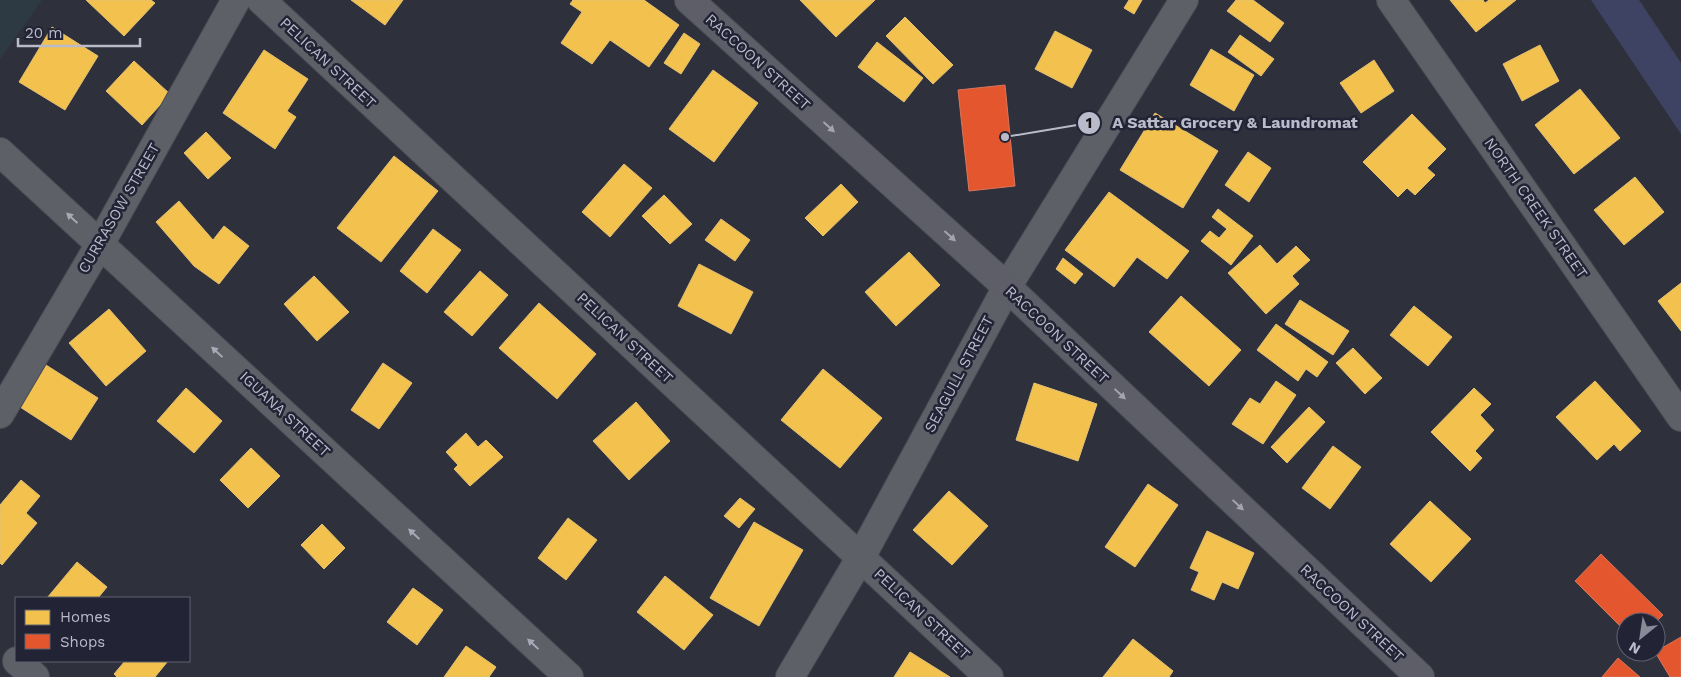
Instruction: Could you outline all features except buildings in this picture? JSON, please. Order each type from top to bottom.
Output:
[{"type":"street","name":"CURRASOW STREET","points":[[0,414],[100,244],[236,0]]},
{"type":"street","name":"PELICAN STREET","points":[[261,0],[988,677]]},
{"type":"street","name":"RACCOON STREET","points":[[689,0],[1007,287],[1420,677]]},
{"type":"street","name":"SEAGULL STREET","points":[[790,677],[861,557],[1007,287],[1184,0]]},
{"type":"street","name":"NORTH CREEK STREET","points":[[1391,0],[1681,417]]},
{"type":"street","name":"IGUANA STREET","points":[[0,152],[569,677]]},
{"type":"street","points":[[0,645],[15,658]]},
{"type":"street","points":[[19,662],[35,677]]},
{"type":"shaded area","points":[[0,0],[42,0],[0,59]]},
{"type":"water","points":[[1591,0],[1639,0],[1681,63],[1681,134]]},
{"type":"place","name":"A Sattar Grocery & Laundromat","points":[[1005,137]]}]
